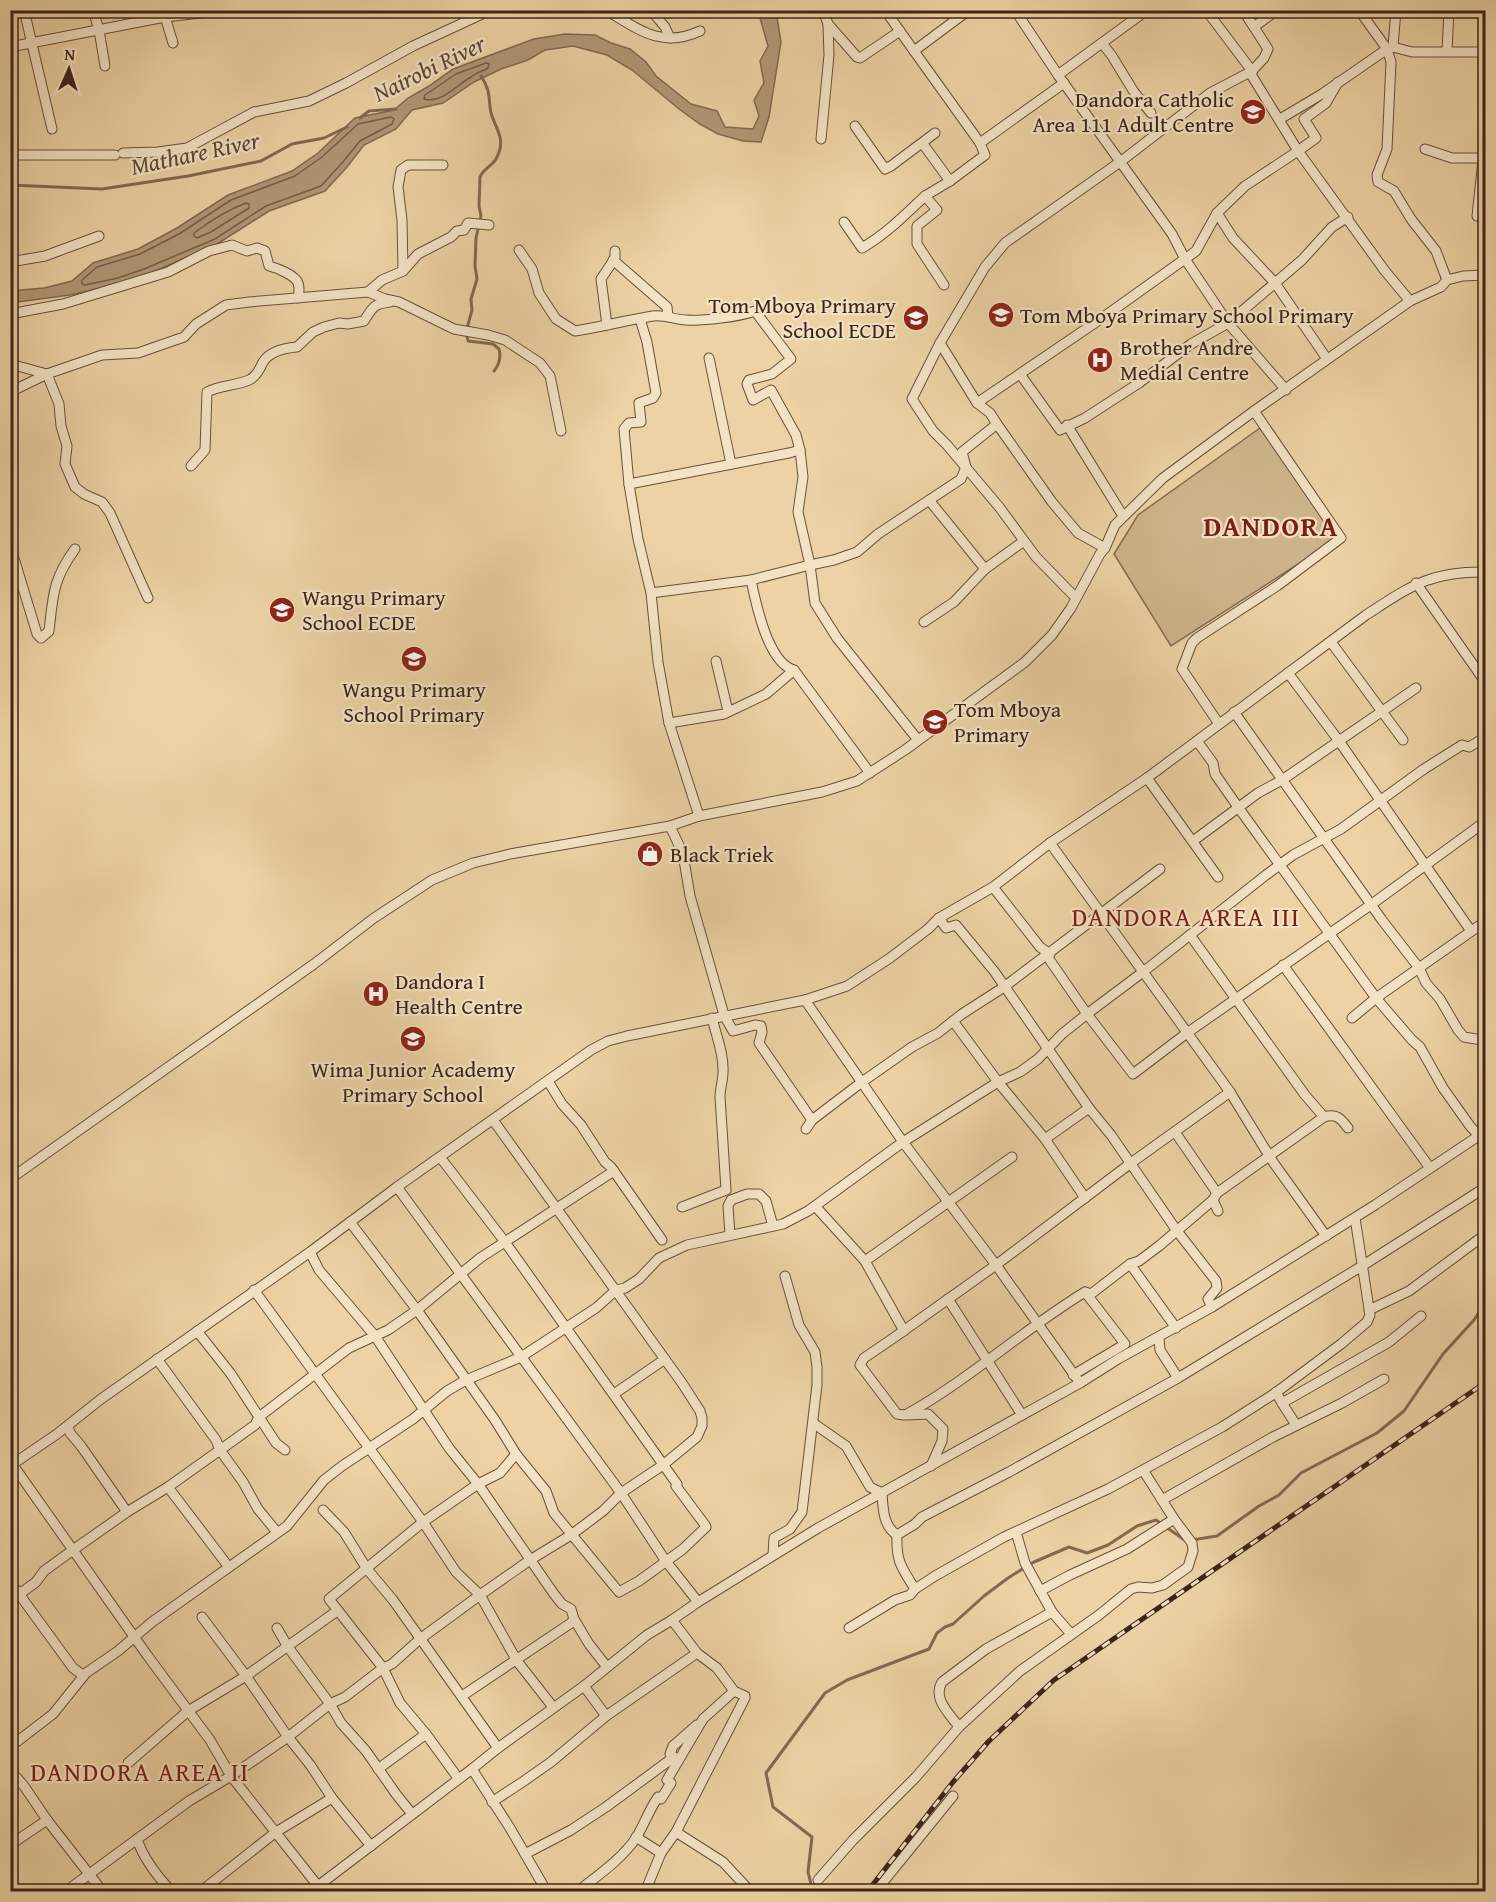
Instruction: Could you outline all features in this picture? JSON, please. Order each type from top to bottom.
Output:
[{"type":"street","points":[[24,10],[52,129]]},
{"type":"street","points":[[93,10],[105,66]]},
{"type":"street","points":[[10,155],[119,154],[187,148],[254,112],[309,101],[412,46],[491,10]]},
{"type":"street","points":[[606,10],[654,37],[670,38],[700,31]]},
{"type":"street","points":[[651,10],[665,27],[670,38]]},
{"type":"street","points":[[844,222],[862,248],[876,240],[925,196],[985,155],[980,143],[885,10]]},
{"type":"street","points":[[914,51],[969,10]]},
{"type":"street","points":[[1016,10],[1061,79],[1172,234],[1185,259],[1228,322],[1286,390]]},
{"type":"street","points":[[980,143],[1061,79],[1102,43],[1148,10]]},
{"type":"street","points":[[1206,10],[1252,71],[1252,76],[1299,151],[1410,301]]},
{"type":"street","points":[[1076,598],[1036,557],[966,467],[933,431],[912,399],[940,343],[985,267],[1005,243],[1120,162],[1210,93],[1252,71],[1264,58],[1268,49],[1243,10]]},
{"type":"street","points":[[1254,27],[1277,10]]},
{"type":"street","points":[[1359,10],[1390,48],[1412,52],[1485,52]]},
{"type":"street","points":[[1396,10],[1390,48],[1387,149],[1377,175],[1378,182],[1394,191],[1411,219],[1436,250],[1447,280]]},
{"type":"street","points":[[1447,51],[1449,10]]},
{"type":"street","points":[[10,47],[99,30],[164,14],[201,13]]},
{"type":"street","points":[[821,139],[829,55],[828,24],[824,13]]},
{"type":"street","points":[[164,14],[173,43]]},
{"type":"street","points":[[828,24],[857,57],[861,58],[900,31]]},
{"type":"street","points":[[1102,43],[1120,72],[1151,113]]},
{"type":"street","points":[[1280,119],[1390,48]]},
{"type":"street","points":[[977,403],[1196,251],[1217,213],[1245,186],[1316,138],[1304,119],[1326,103],[1338,82]]},
{"type":"street","points":[[1485,98],[1485,108]]},
{"type":"street","points":[[855,126],[885,169],[923,144],[935,133]]},
{"type":"street","points":[[1477,216],[1485,133]]},
{"type":"street","points":[[923,144],[950,181]]},
{"type":"street","points":[[1425,149],[1452,158],[1484,158]]},
{"type":"street","points":[[403,271],[402,220],[398,187],[401,170],[408,165],[444,165]]},
{"type":"street","points":[[925,196],[937,210],[917,226],[917,244],[944,285]]},
{"type":"street","points":[[1217,213],[1233,238],[1275,283],[1327,359]]},
{"type":"street","points":[[1020,374],[1060,430],[1085,418],[1139,383],[1191,344],[1228,322],[1302,260],[1332,227],[1348,217]]},
{"type":"street","points":[[368,292],[382,280],[403,271],[418,254],[451,237],[457,231],[464,230],[468,223],[483,224]]},
{"type":"street","points":[[10,262],[45,256],[99,236]]},
{"type":"street","points":[[10,314],[63,304],[168,272],[209,251],[232,245],[247,251],[257,248],[265,251],[269,266],[278,268],[296,279],[299,287],[298,298]]},
{"type":"street","points":[[519,250],[532,269],[539,293],[556,319],[574,331],[654,316],[668,316],[677,320],[702,320],[755,311],[791,359],[771,374],[749,380],[747,384],[753,400],[771,390],[796,435],[800,450],[802,477],[798,512],[810,565],[815,603],[837,638],[918,740]]},
{"type":"street","points":[[607,325],[601,279],[615,258],[614,256],[667,307],[668,316]]},
{"type":"street","points":[[10,1179],[305,971],[374,918],[432,880],[473,863],[510,854],[670,826],[699,816],[822,792],[857,781],[918,740],[1024,662],[1052,636],[1105,548],[1115,525],[1163,478],[1410,301],[1441,287],[1447,280],[1463,276],[1485,275]]},
{"type":"street","points":[[10,392],[47,375],[102,355],[138,353],[184,337],[196,324],[226,305],[368,292],[399,302],[454,329],[505,340],[540,363],[550,376],[561,431]]},
{"type":"street","points":[[191,466],[205,450],[207,392],[250,380],[272,353],[297,347],[313,332],[339,323],[363,322],[378,303],[399,302]]},
{"type":"street","points":[[640,320],[647,342],[656,393],[653,398],[639,403],[641,422],[629,423],[624,429],[629,484],[638,539],[651,593],[658,662],[669,723],[699,816]]},
{"type":"street","points":[[940,343],[977,403],[990,413],[1052,502],[1078,533],[1105,548]]},
{"type":"street","points":[[710,358],[731,465]]},
{"type":"street","points":[[10,364],[47,375]]},
{"type":"street","points":[[47,375],[59,404],[61,426],[67,446],[66,464],[75,487],[102,502],[110,513],[148,597]]},
{"type":"street","points":[[1219,724],[1182,669],[1192,643],[1277,586],[1341,538],[1254,411]]},
{"type":"street","points":[[651,593],[751,580],[834,560],[857,552],[878,534],[962,479],[966,467],[962,452],[997,424]]},
{"type":"street","points":[[1067,425],[1123,516]]},
{"type":"street","points":[[629,484],[800,450]]},
{"type":"street","points":[[929,500],[985,569]]},
{"type":"street","points":[[924,622],[954,602],[985,569],[1024,541]]},
{"type":"street","points":[[10,545],[37,634],[41,638],[49,631],[53,593],[62,568],[75,549]]},
{"type":"street","points":[[1197,741],[1213,763],[1215,774],[1376,998],[1412,1041],[1420,1047],[1443,1088],[1470,1126],[1482,1134],[1212,1307],[772,1555],[647,1635],[584,1686],[458,1778],[314,1890],[276,1832],[231,1776],[210,1740],[12,1465],[591,1050],[608,1041],[724,1015],[805,1000],[847,986],[890,958],[939,918],[993,887],[1050,843],[1147,778],[1366,615],[1416,583],[1459,571],[1485,572]]},
{"type":"street","points":[[751,580],[765,637],[786,668],[794,670],[870,773]]},
{"type":"street","points":[[1416,583],[1485,683]]},
{"type":"street","points":[[1331,642],[1403,740]]},
{"type":"street","points":[[716,661],[728,711]]},
{"type":"street","points":[[669,723],[724,714],[766,694],[794,670]]},
{"type":"street","points":[[1288,673],[1339,741],[1471,931]]},
{"type":"street","points":[[1193,842],[1258,793],[1282,780],[1416,688]]},
{"type":"street","points":[[1234,712],[1419,968],[1458,1030],[1464,1037],[1482,1040],[1485,1036]]},
{"type":"street","points":[[10,1747],[53,1714],[86,1673],[277,1534],[299,1513],[310,1495],[324,1480],[425,1410],[447,1392],[466,1380],[521,1357],[596,1308],[616,1290],[625,1288],[639,1279],[659,1258],[672,1251],[687,1245],[773,1226],[796,1218],[903,1142],[1038,1059],[1062,1034],[1087,1014],[1293,855],[1381,802],[1424,769],[1462,745],[1469,747],[1485,737]]},
{"type":"street","points":[[1147,778],[1218,877]]},
{"type":"street","points":[[993,887],[1048,955],[1087,1014],[1133,1074],[1485,821]]},
{"type":"street","points":[[670,826],[683,854],[690,896],[724,1015],[733,1031],[755,1025],[761,1026],[759,1043],[812,1120]]},
{"type":"street","points":[[1050,843],[1230,1092],[1273,1162],[1326,1236]]},
{"type":"street","points":[[806,1130],[812,1120],[862,1082],[912,1047],[938,1034],[953,1021],[1004,987],[1160,869]]},
{"type":"street","points":[[939,918],[946,928],[956,925],[994,971],[1177,1231],[1216,1281],[1216,1288],[1208,1299],[1212,1307]]},
{"type":"street","points":[[1352,1018],[1376,998],[1485,921]]},
{"type":"street","points":[[1190,935],[1305,1095],[1324,1117]]},
{"type":"street","points":[[1283,965],[1430,1168]]},
{"type":"street","points":[[805,1000],[903,1142],[996,1265],[1080,1383]]},
{"type":"street","points":[[682,1207],[726,1190],[720,1097],[720,1086],[724,1073],[712,1018]]},
{"type":"street","points":[[953,1021],[998,1082],[1045,1139],[1085,1198]]},
{"type":"street","points":[[548,1081],[562,1104],[581,1125],[662,1240]]},
{"type":"street","points":[[931,1466],[942,1441],[943,1430],[928,1414],[897,1414],[860,1363],[1230,1092]]},
{"type":"street","points":[[1045,1139],[1089,1108]]},
{"type":"street","points":[[1085,1292],[1091,1294],[1130,1264],[1139,1260],[1177,1231],[1215,1196],[1324,1117],[1335,1115],[1348,1128]]},
{"type":"street","points":[[65,1892],[189,1801],[231,1776],[288,1737],[330,1704],[345,1697],[383,1668],[392,1664],[420,1639],[480,1595],[571,1535],[603,1511],[621,1493],[697,1437],[702,1425],[700,1411],[493,1120]]},
{"type":"street","points":[[1175,1132],[1215,1196],[1218,1211]]},
{"type":"street","points":[[351,1222],[417,1310],[495,1420],[516,1454],[546,1491],[554,1513],[619,1592],[639,1581],[665,1560],[684,1549],[706,1526],[505,1242],[441,1157]]},
{"type":"street","points":[[865,1261],[1012,1157]]},
{"type":"street","points":[[21,1593],[36,1582],[44,1571],[73,1550],[127,1512],[168,1487],[255,1425],[259,1417],[349,1348],[388,1330],[417,1310],[480,1258],[614,1171]]},
{"type":"street","points":[[397,1187],[621,1493],[665,1560],[698,1602]]},
{"type":"street","points":[[897,1534],[915,1524],[922,1517],[1009,1472],[1178,1378],[1362,1266],[1485,1187]]},
{"type":"street","points":[[730,1235],[728,1206],[731,1200],[747,1194],[759,1194],[766,1201],[773,1226]]},
{"type":"street","points":[[815,1206],[865,1261],[904,1331]]},
{"type":"street","points":[[849,1628],[895,1600],[910,1595],[915,1588],[1004,1537],[1108,1489],[1222,1427],[1276,1392],[1341,1344],[1369,1319],[1354,1218]]},
{"type":"street","points":[[1369,1310],[1409,1291],[1485,1233]]},
{"type":"street","points":[[310,1252],[319,1270],[375,1336],[449,1448],[478,1484],[561,1604],[571,1609],[574,1619],[589,1644],[607,1667]]},
{"type":"street","points":[[1130,1264],[1176,1328]]},
{"type":"street","points":[[772,1555],[774,1538],[790,1529],[802,1512],[817,1385],[815,1352],[799,1325],[785,1276]]},
{"type":"street","points":[[254,1290],[423,1522],[456,1572],[480,1595],[517,1661],[553,1707]]},
{"type":"street","points":[[904,1415],[987,1361],[1037,1323],[1085,1292]]},
{"type":"street","points":[[1073,1376],[1125,1344],[1085,1292]]},
{"type":"street","points":[[948,1299],[1022,1415]]},
{"type":"street","points":[[1282,1403],[1389,1342],[1421,1316]]},
{"type":"street","points":[[197,1331],[231,1374],[276,1443],[285,1450]]},
{"type":"street","points":[[1158,1338],[1160,1350],[1178,1378]]},
{"type":"street","points":[[157,1359],[216,1440],[258,1509],[276,1531]]},
{"type":"street","points":[[614,1394],[665,1359]]},
{"type":"street","points":[[1162,1500],[1273,1437],[1384,1379]]},
{"type":"street","points":[[1276,1392],[1296,1425]]},
{"type":"street","points":[[813,1423],[846,1446],[870,1487],[882,1493]]},
{"type":"street","points":[[68,1426],[70,1433],[127,1512]]},
{"type":"street","points":[[458,1778],[400,1703],[383,1668],[329,1599],[423,1522],[478,1484],[500,1473],[516,1454]]},
{"type":"street","points":[[818,1880],[853,1840],[916,1777],[959,1727],[1020,1671],[1100,1615],[1131,1589],[1163,1585],[1188,1567],[1193,1551],[1192,1543],[1173,1519],[1143,1470]]},
{"type":"street","points":[[168,1487],[225,1562]]},
{"type":"street","points":[[882,1493],[884,1516],[892,1531],[897,1534]]},
{"type":"street","points":[[323,1510],[344,1532],[367,1569],[393,1600],[498,1748]]},
{"type":"street","points":[[1040,1592],[1070,1575],[1127,1549],[1173,1519]]},
{"type":"street","points":[[1016,1532],[1026,1563],[1040,1592],[1052,1612],[1071,1634]]},
{"type":"street","points":[[897,1534],[896,1550],[899,1564],[915,1588]]},
{"type":"street","points":[[10,1586],[21,1593],[22,1598],[73,1668],[80,1673]]},
{"type":"street","points":[[128,1763],[188,1711],[246,1676],[338,1611]]},
{"type":"street","points":[[959,1727],[939,1700],[938,1690],[942,1682],[986,1649],[1052,1612]]},
{"type":"street","points":[[202,1617],[332,1798],[371,1846]]},
{"type":"street","points":[[462,1696],[517,1661],[574,1619]]},
{"type":"street","points":[[645,1892],[661,1853],[676,1832],[744,1701],[745,1695],[735,1691],[717,1668],[697,1653],[672,1620]]},
{"type":"street","points":[[277,1628],[341,1723],[366,1751],[412,1814]]},
{"type":"street","points":[[492,1802],[551,1762],[606,1716],[697,1653]]},
{"type":"street","points":[[584,1686],[606,1716]]},
{"type":"street","points":[[578,1892],[615,1862],[636,1837],[658,1797],[661,1799],[671,1783],[667,1780],[676,1759],[703,1719],[735,1691]]},
{"type":"street","points":[[378,1769],[426,1734]]},
{"type":"street","points":[[525,1854],[571,1830],[676,1759]]},
{"type":"street","points":[[472,1769],[547,1892]]},
{"type":"street","points":[[10,1770],[103,1892]]},
{"type":"street","points":[[876,1891],[953,1796]]},
{"type":"street","points":[[200,1892],[276,1832],[332,1798]]},
{"type":"street","points":[[10,1845],[47,1820]]},
{"type":"street","points":[[676,1832],[723,1862],[751,1892]]},
{"type":"street","points":[[636,1837],[661,1853]]},
{"type":"street","points":[[137,1839],[162,1881],[172,1892]]},
{"type":"shaded area","points":[[1260,428],[1337,539],[1171,646],[1114,554],[1138,515]]},
{"type":"water","points":[[758,11],[776,11],[781,42],[769,117],[761,142],[743,141],[718,134],[700,124],[632,70],[607,55],[573,46],[545,50],[528,60],[501,69],[474,82],[443,103],[412,110],[396,129],[364,145],[325,191],[269,211],[217,244],[146,275],[119,284],[70,295],[11,303],[10,291],[44,288],[72,281],[93,263],[138,249],[177,228],[228,195],[292,171],[318,153],[355,118],[394,110],[408,98],[453,69],[534,39],[565,34],[595,35],[630,49],[646,62],[656,76],[691,104],[717,111],[725,127],[753,129],[759,116],[754,100],[764,83],[760,61],[768,46]]},
{"type":"waterway","points":[[481,76],[488,90],[491,113],[501,146],[496,159],[480,177],[481,216],[476,238],[475,266],[477,279],[471,299],[472,310],[466,332],[468,341],[493,344],[499,349],[499,361],[494,371]]},
{"type":"waterway","name":"Mathare River","points":[[360,118],[369,111],[396,109]]},
{"type":"waterway","name":"Mathare River","points":[[10,185],[102,189],[188,176],[261,161],[292,144],[324,138],[347,127]]},
{"type":"waterway","points":[[1192,1540],[1217,1536],[1259,1506],[1279,1495],[1301,1473],[1377,1433],[1404,1411],[1443,1354],[1474,1320],[1486,1302]]},
{"type":"waterway","points":[[813,1892],[808,1872],[812,1837],[773,1807],[766,1773],[825,1693],[847,1680],[929,1649],[937,1633],[953,1624],[1008,1578],[1034,1562],[1069,1547],[1087,1553],[1108,1545],[1137,1526],[1156,1520],[1186,1541]]},
{"type":"railway","points":[[867,1892],[953,1782],[989,1741],[1054,1680],[1486,1382]]},
{"type":"place","name":"Dandora Catholic Area 111 Adult Centre","points":[[1253,112]]},
{"type":"place","name":"Tom Mboya Primary School Primary","points":[[1001,315]]},
{"type":"place","name":"Tom Mboya Primary School ECDE","points":[[916,318]]},
{"type":"place","name":"Brother Andre Medial Centre","points":[[1100,360]]},
{"type":"place","name":"Wangu Primary School ECDE","points":[[282,610]]},
{"type":"place","name":"Wangu Primary School Primary","points":[[414,659]]},
{"type":"place","name":"Tom Mboya Primary","points":[[935,722]]},
{"type":"place","name":"Black Triek","points":[[650,854]]},
{"type":"place","name":"Dandora I Health Centre","points":[[376,994]]},
{"type":"place","name":"Wima Junior Academy Primary School","points":[[413,1039]]},
{"type":"district","name":"DANDORA","points":[[1271,525]]},
{"type":"district","name":"DANDORA AREA III","points":[[1186,916]]},
{"type":"district","name":"DANDORA AREA II","points":[[140,1771]]},
{"type":"water label","name":"Nairobi River","points":[[429,68]]}]
